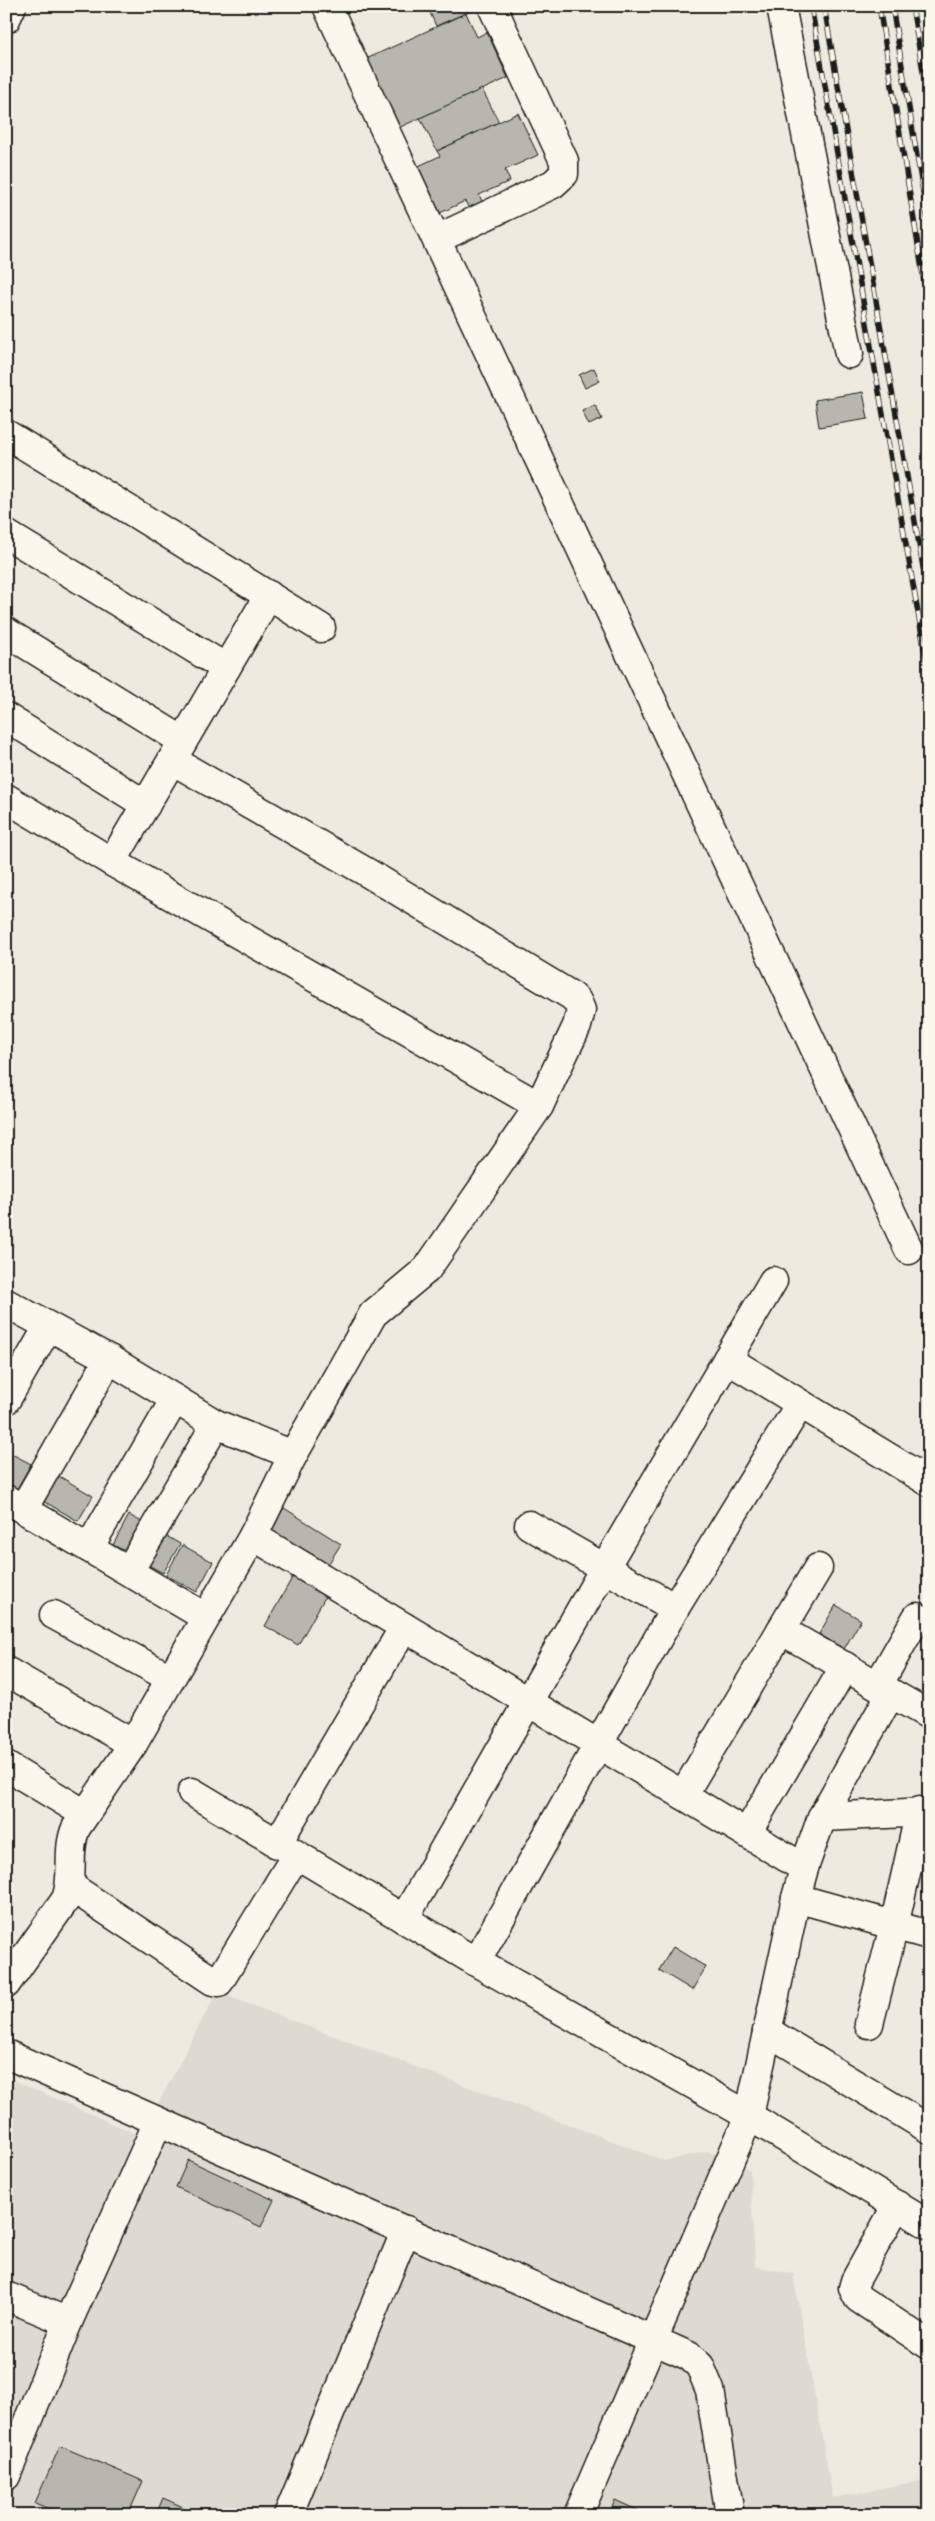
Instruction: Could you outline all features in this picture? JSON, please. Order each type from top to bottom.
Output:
[{"type":"street","points":[[6,19],[12,6]]},
{"type":"street","points":[[327,6],[909,1250]]},
{"type":"street","points":[[437,240],[553,184],[564,174],[564,161],[492,6]]},
{"type":"street","points":[[781,6],[849,354]]},
{"type":"street","points":[[6,434],[321,628]]},
{"type":"street","points":[[6,534],[226,668]]},
{"type":"street","points":[[112,862],[268,595]]},
{"type":"street","points":[[6,632],[178,751],[385,883],[578,1001],[581,1010],[577,1026],[538,1106],[427,1270],[373,1314],[293,1455],[253,1536],[205,1616],[133,1744],[73,1834],[70,1886],[66,1899],[6,1984]]},
{"type":"street","points":[[6,717],[146,805]]},
{"type":"street","points":[[6,798],[112,862],[538,1106]]},
{"type":"street","points":[[404,1919],[605,1567],[772,1281]]},
{"type":"street","points":[[6,1303],[109,1359],[216,1424],[293,1455]]},
{"type":"street","points":[[6,1400],[48,1327]]},
{"type":"street","points":[[109,1359],[15,1504],[205,1616]]},
{"type":"street","points":[[727,1359],[929,1482]]},
{"type":"street","points":[[89,1548],[175,1399]]},
{"type":"street","points":[[476,1962],[674,1608],[800,1404]]},
{"type":"street","points":[[129,1571],[216,1424]]},
{"type":"street","points":[[529,1525],[674,1608]]},
{"type":"street","points":[[253,1536],[804,1868]]},
{"type":"street","points":[[682,1795],[818,1568]]},
{"type":"street","points":[[54,1615],[170,1678]]},
{"type":"street","points":[[578,2515],[749,2116],[804,1868],[822,1817],[885,1689],[917,1617]]},
{"type":"street","points":[[70,1886],[213,1981],[220,1982],[287,1849],[404,1627]]},
{"type":"street","points":[[781,1630],[929,1715]]},
{"type":"street","points":[[747,1834],[845,1666]]},
{"type":"street","points":[[6,1671],[133,1744]]},
{"type":"street","points":[[6,1766],[85,1814]]},
{"type":"street","points":[[192,1792],[476,1962],[749,2116],[929,2225]]},
{"type":"street","points":[[822,1817],[924,1812],[869,2024]]},
{"type":"street","points":[[796,1898],[929,1935]]},
{"type":"street","points":[[767,2031],[929,2129]]},
{"type":"street","points":[[6,2054],[689,2356],[700,2366],[710,2390],[730,2515]]},
{"type":"street","points":[[6,2476],[68,2322],[158,2122]]},
{"type":"street","points":[[897,2205],[855,2280],[854,2288],[858,2298],[929,2345]]},
{"type":"street","points":[[288,2515],[406,2230]]},
{"type":"street","points":[[6,2296],[68,2322]]},
{"type":"shaded area","points":[[217,1992],[665,2161],[707,2151],[750,2170],[755,2266],[793,2274],[833,2498],[929,2479],[929,2515],[6,2515],[6,2077],[141,2136]]},
{"type":"building","points":[[427,6],[476,6],[477,8],[436,26]]},
{"type":"building","points":[[466,13],[477,37],[487,32],[508,78],[396,129],[364,60]]},
{"type":"building","points":[[482,89],[499,122],[437,151],[420,118]]},
{"type":"building","points":[[518,113],[538,155],[505,170],[510,181],[479,195],[483,203],[469,209],[465,201],[436,215],[414,168],[440,156],[437,151]]},
{"type":"building","points":[[594,368],[600,381],[585,388],[579,375]]},
{"type":"building","points":[[863,392],[868,419],[819,427],[815,400]]},
{"type":"building","points":[[595,405],[602,419],[589,425],[582,411]]},
{"type":"building","points":[[6,1451],[31,1464],[17,1489],[6,1483]]},
{"type":"building","points":[[52,1472],[93,1496],[78,1521],[38,1498]]},
{"type":"building","points":[[284,1508],[341,1544],[324,1571],[267,1535]]},
{"type":"building","points":[[129,1515],[151,1527],[135,1556],[113,1545]]},
{"type":"building","points":[[154,1529],[180,1544],[163,1573],[137,1559]]},
{"type":"building","points":[[182,1545],[213,1562],[197,1592],[166,1575]]},
{"type":"building","points":[[296,1571],[329,1590],[298,1645],[265,1626]]},
{"type":"building","points":[[836,1605],[861,1620],[844,1649],[819,1634]]},
{"type":"building","points":[[673,1947],[706,1967],[692,1990],[659,1970]]},
{"type":"building","points":[[188,2160],[274,2200],[261,2227],[176,2187]]},
{"type":"building","points":[[60,2446],[143,2481],[128,2515],[63,2515],[35,2503]]},
{"type":"building","points":[[163,2498],[201,2515],[156,2515]]},
{"type":"building","points":[[615,2500],[648,2515],[609,2515]]},
{"type":"railway","points":[[811,6],[929,675]]},
{"type":"railway","points":[[824,6],[929,601]]},
{"type":"railway","points":[[879,6],[929,312]]},
{"type":"railway","points":[[892,6],[929,228]]},
{"type":"railway","points":[[912,6],[929,107]]}]
